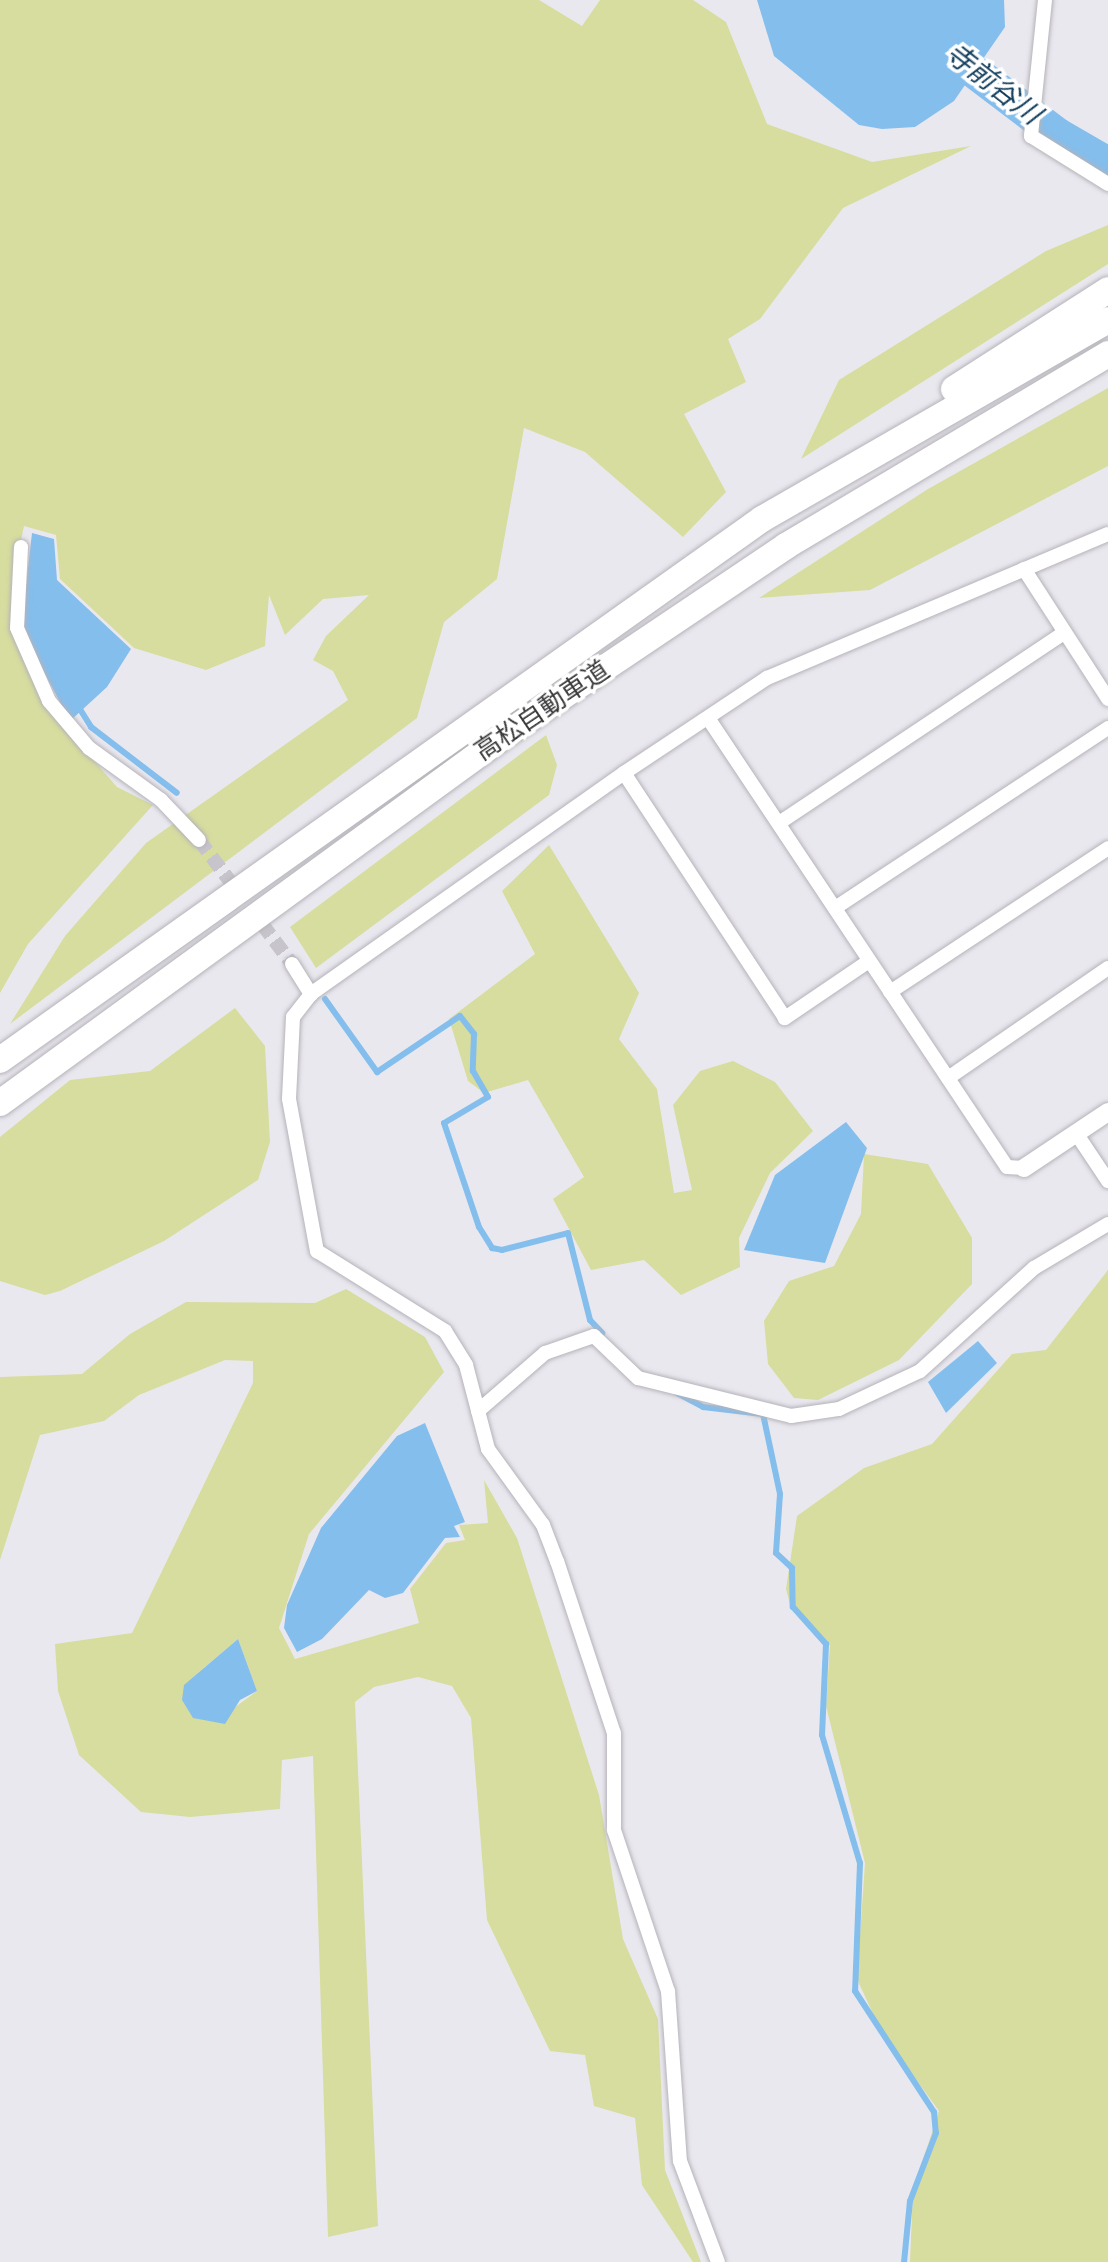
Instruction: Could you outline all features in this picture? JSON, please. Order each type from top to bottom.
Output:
[{"type":"highway","points":[[762,519],[1108,290]]},
{"type":"highway","name":"高松自動車道","points":[[0,1060],[762,519],[1108,320]]},
{"type":"highway","name":"高松自動車道","points":[[0,1103],[521,724],[786,546],[1108,354]]},
{"type":"street","points":[[1045,0],[1031,136],[1108,184]]},
{"type":"street","points":[[718,2262],[680,2161],[672,2011],[614,1830],[614,1733],[604,1692],[543,1525],[499,1470],[466,1365],[445,1331],[317,1251],[287,1049],[293,1017],[311,994],[624,773],[767,678],[1108,534]]},
{"type":"street","points":[[21,547],[17,628],[49,701],[89,748],[161,800],[199,840]]},
{"type":"street","points":[[1024,569],[1108,699]]},
{"type":"street","points":[[779,823],[1064,633]]},
{"type":"street","points":[[708,718],[1007,1167],[1024,1168],[1108,1112]]},
{"type":"street","points":[[835,908],[1108,728]]},
{"type":"street","points":[[624,773],[785,1018],[869,961]]},
{"type":"street","points":[[890,992],[1108,848]]},
{"type":"street","points":[[292,964],[311,994]]},
{"type":"street","points":[[948,1078],[1108,968]]},
{"type":"street","points":[[1076,1133],[1108,1181]]},
{"type":"street","points":[[478,1411],[545,1353],[594,1336],[638,1378],[791,1416],[839,1409],[920,1371],[1034,1268],[1108,1224]]},
{"type":"green space","points":[[0,0],[539,0],[582,26],[600,0],[693,0],[726,22],[767,124],[872,162],[971,146],[843,208],[760,319],[728,339],[746,382],[684,414],[726,492],[683,537],[585,452],[524,428],[497,579],[444,622],[417,718],[10,1024],[65,936],[146,843],[348,700],[333,671],[313,660],[326,636],[369,595],[323,599],[285,635],[269,595],[265,646],[206,670],[134,648],[60,579],[56,535],[24,526],[14,575],[46,706],[117,787],[153,805],[28,944],[0,993]]},
{"type":"green space","points":[[1108,225],[1108,264],[801,459],[839,380],[1046,251]]},
{"type":"green space","points":[[1108,388],[1108,466],[870,590],[759,598],[928,489]]},
{"type":"green space","points":[[546,735],[557,765],[549,795],[316,968],[290,927]]},
{"type":"green space","points":[[549,845],[639,993],[619,1039],[657,1089],[674,1193],[692,1190],[673,1105],[700,1071],[733,1061],[775,1082],[813,1131],[770,1173],[739,1238],[740,1267],[681,1295],[644,1260],[591,1270],[553,1199],[584,1177],[528,1080],[484,1093],[468,1081],[449,1019],[535,954],[502,891]]},
{"type":"green space","points":[[235,1008],[265,1046],[270,1142],[258,1180],[164,1241],[60,1291],[45,1295],[0,1281],[0,1137],[70,1080],[150,1071]]},
{"type":"green space","points":[[864,1154],[928,1164],[972,1238],[972,1284],[899,1360],[818,1400],[794,1398],[768,1364],[764,1321],[789,1281],[834,1266],[861,1214]]},
{"type":"green space","points":[[1108,1270],[1108,2262],[910,2262],[913,2190],[939,2111],[881,2031],[857,1979],[865,1863],[826,1706],[830,1644],[791,1608],[786,1589],[797,1516],[864,1468],[932,1444],[1012,1354],[1046,1350]]},
{"type":"green space","points":[[346,1289],[425,1337],[444,1372],[309,1534],[279,1628],[295,1659],[419,1623],[410,1589],[446,1543],[465,1540],[459,1525],[488,1523],[484,1480],[517,1538],[599,1795],[623,1939],[658,2019],[665,2170],[701,2262],[693,2262],[642,2185],[635,2118],[594,2106],[585,2055],[550,2051],[487,1920],[471,1718],[452,1686],[418,1677],[374,1687],[355,1702],[378,2226],[328,2237],[313,1756],[282,1760],[280,1809],[190,1817],[141,1812],[79,1755],[58,1691],[55,1644],[132,1633],[253,1383],[253,1361],[225,1360],[139,1395],[104,1421],[40,1435],[0,1560],[0,1377],[82,1374],[130,1334],[186,1302],[315,1303]],"holes":[[[238,1639],[257,1691],[230,1711],[198,1673]]]},
{"type":"water","points":[[757,0],[1004,0],[1005,27],[954,101],[915,127],[882,129],[859,125],[774,56]]},
{"type":"water","points":[[32,533],[54,539],[57,580],[131,649],[107,687],[70,721],[21,629]]},
{"type":"water","points":[[846,1122],[867,1148],[825,1263],[744,1250],[775,1175]]},
{"type":"water","points":[[978,1341],[997,1363],[946,1413],[928,1382]]},
{"type":"water","points":[[425,1423],[465,1522],[454,1526],[460,1537],[445,1538],[403,1593],[385,1598],[369,1590],[322,1639],[297,1652],[284,1628],[287,1605],[321,1528],[397,1436]]},
{"type":"water","points":[[238,1639],[257,1691],[240,1700],[225,1724],[193,1718],[182,1700],[184,1685]]},
{"type":"waterway","name":"寺前谷川","points":[[880,0],[1058,135],[1108,164]]},
{"type":"waterway","points":[[78,706],[91,727],[177,793]]},
{"type":"waterway","points":[[325,999],[377,1072],[460,1016],[474,1034],[473,1071],[488,1097],[444,1123],[479,1227],[492,1248],[502,1250],[568,1233],[590,1320],[602,1333]]},
{"type":"waterway","points":[[677,1393],[703,1407],[763,1414],[780,1494],[776,1553],[792,1568],[793,1607],[826,1644],[822,1735],[860,1863],[855,1991],[934,2112],[936,2133],[910,2201],[904,2262]]},
{"type":"tunnel","points":[[199,840],[292,964]]}]
